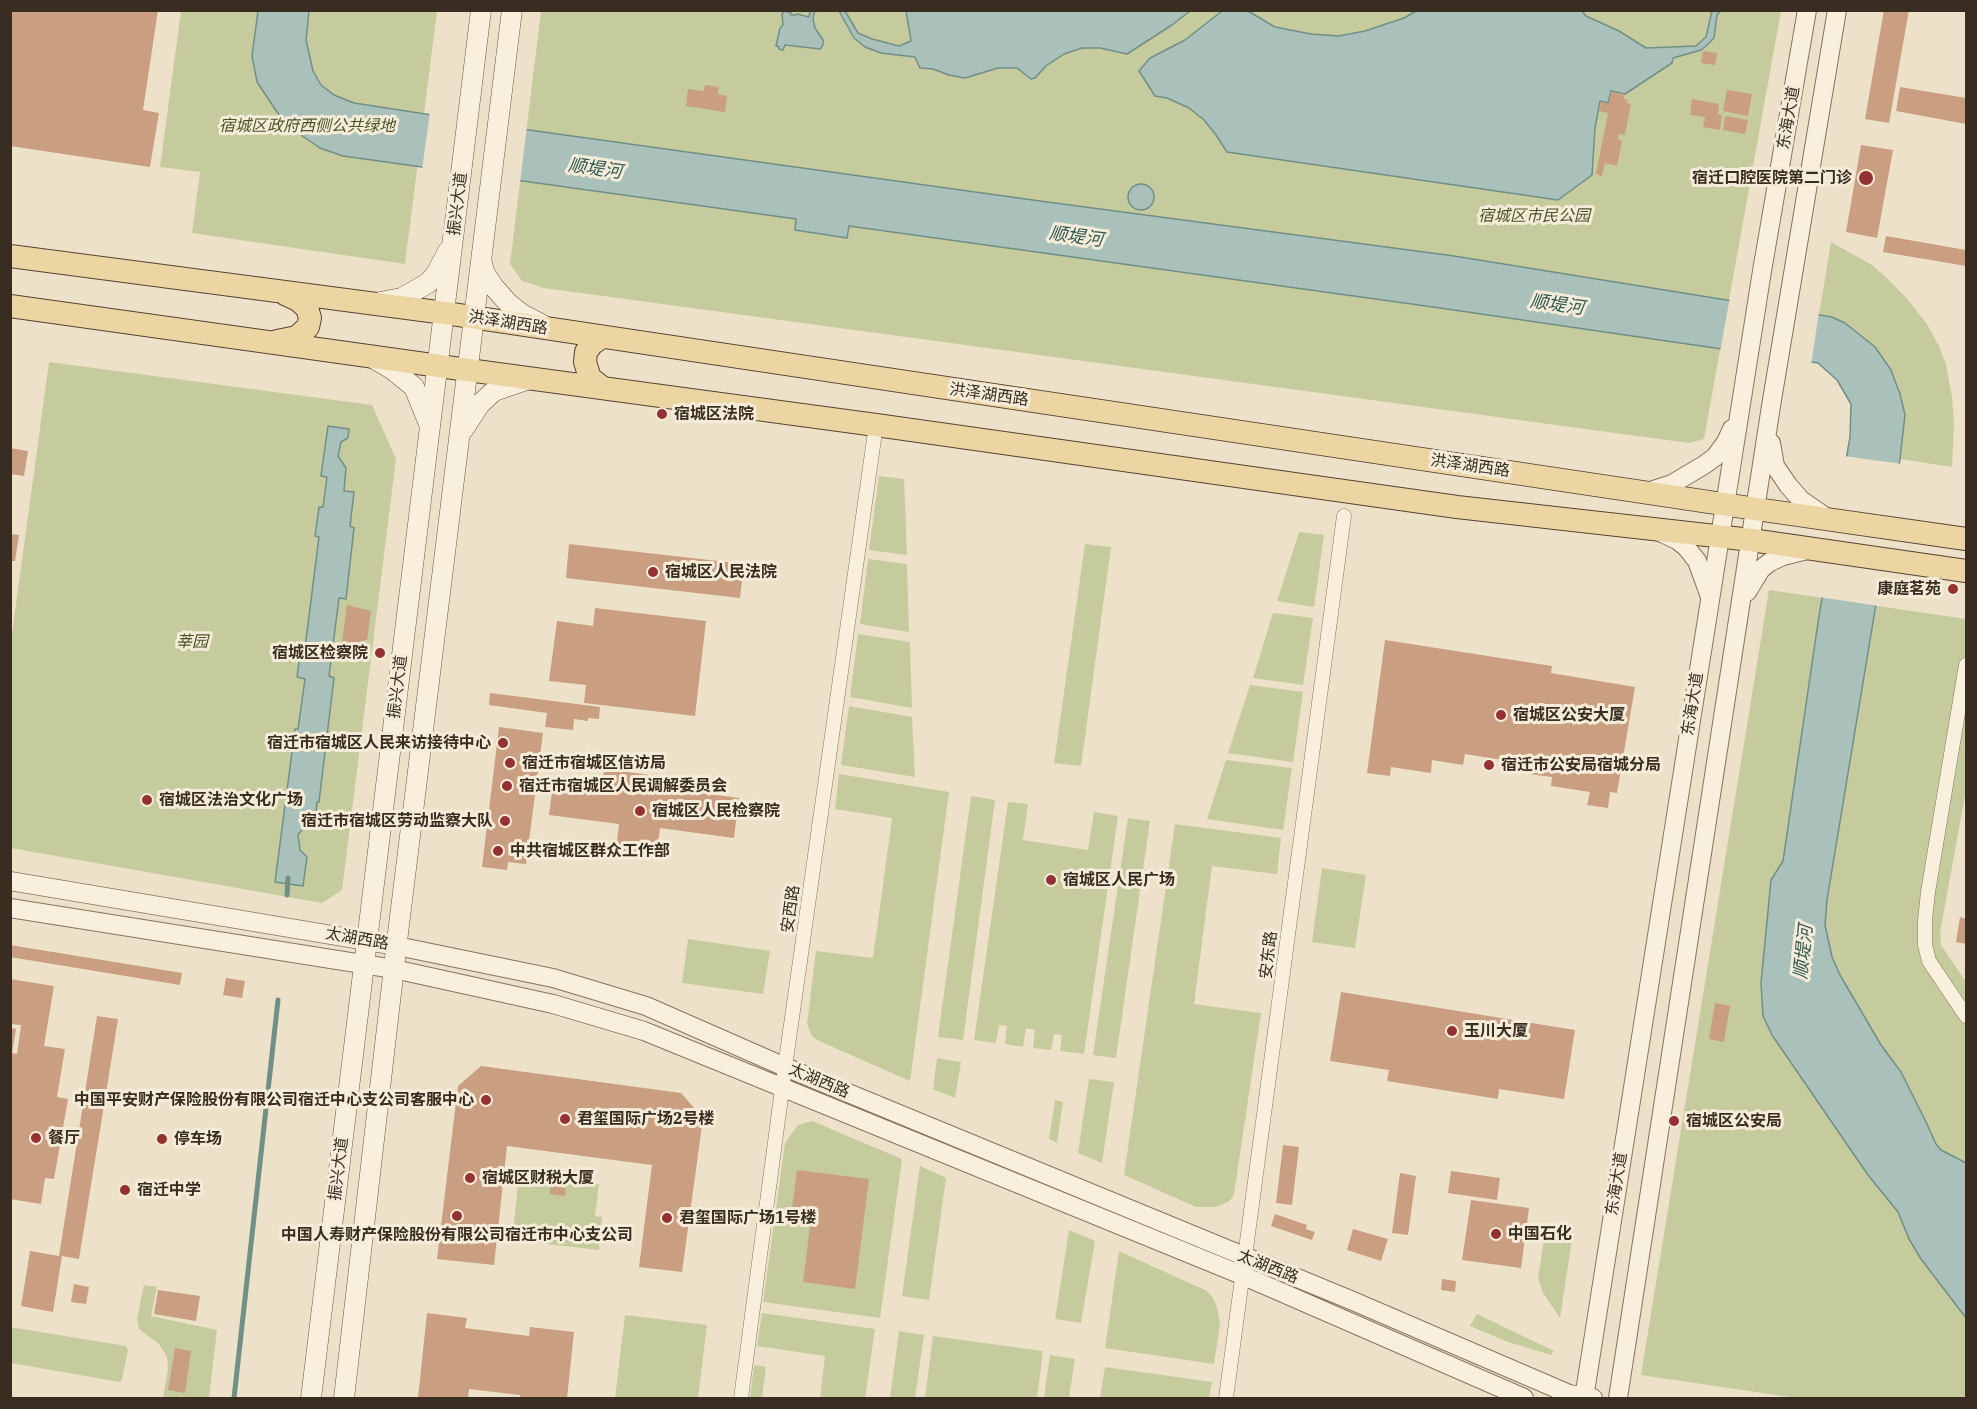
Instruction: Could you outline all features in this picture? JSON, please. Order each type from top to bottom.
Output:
[{"type":"main road","name":"振兴大道","points":[[311,1398],[481,10]]},
{"type":"main road","name":"振兴大道","points":[[344,1398],[394,969],[512,10]]},
{"type":"main road","points":[[456,218],[464,225],[479,226],[486,222]]},
{"type":"main road","points":[[374,303],[402,298],[428,283],[436,274],[453,241]]},
{"type":"main road","name":"洪泽湖西路","points":[[10,256],[445,313],[1724,505],[1966,539]]},
{"type":"main road","points":[[481,261],[484,272],[493,286],[508,303],[522,314],[551,329]]},
{"type":"main road","points":[[273,342],[297,337],[308,327],[310,318],[307,308],[298,300],[278,291]]},
{"type":"main road","points":[[10,306],[1457,507],[1751,540],[1966,571]]},
{"type":"main road","points":[[602,337],[586,352],[585,362],[590,378],[603,388]]},
{"type":"main road","points":[[368,356],[393,370],[414,387],[430,431]]},
{"type":"main road","points":[[460,435],[486,397],[504,386],[531,378]]},
{"type":"main road","points":[[424,481],[432,476],[440,476],[448,478],[454,485]]},
{"type":"main road","points":[[1594,522],[1607,518],[1613,512],[1615,502],[1613,497],[1602,486]]},
{"type":"main road","points":[[1862,556],[1849,543],[1850,534],[1855,528],[1866,525]]},
{"type":"main road","points":[[382,816],[386,829],[393,834],[400,834],[412,822]]},
{"type":"main road","points":[[349,1081],[361,1072],[367,1072],[373,1075],[381,1085]]},
{"type":"street","name":"东海大道","points":[[1587,1398],[1724,505],[1807,10]]},
{"type":"street","name":"东海大道","points":[[1618,1398],[1770,414],[1837,10]]},
{"type":"street","points":[[1645,493],[1672,484],[1715,457],[1726,442],[1739,414]]},
{"type":"street","points":[[1770,414],[1775,466],[1801,500],[1828,520]]},
{"type":"street","name":"安西路","points":[[741,1398],[782,1088],[876,425]]},
{"type":"street","name":"安东路","points":[[1226,1398],[1344,516]]},
{"type":"street","points":[[1653,529],[1677,540],[1697,561],[1710,599]]},
{"type":"street","points":[[1742,601],[1761,569],[1770,562],[1810,549]]},
{"type":"street","points":[[1966,665],[1928,892],[1925,945],[1929,961],[1966,1016]]},
{"type":"street","name":"太湖西路","points":[[10,881],[367,940],[553,978],[646,1006],[1245,1267],[1524,1398]]},
{"type":"street","name":"太湖西路","points":[[10,908],[394,969],[553,1004],[644,1031],[782,1088],[1245,1267],[1353,1301],[1569,1394],[1587,1398]]},
{"type":"green space","name":"宿城区政府西侧公共绿地","points":[[181,11],[437,11],[405,264],[192,233],[200,172],[160,167]]},
{"type":"green space","name":"宿城区市民公园","points":[[541,11],[1781,11],[1704,439],[1689,443],[544,288],[522,281],[510,264]]},
{"type":"green space","points":[[1831,242],[1872,265],[1888,279],[1927,324],[1939,346],[1946,364],[1952,397],[1954,424],[1952,467],[1900,459],[1905,415],[1819,315]]},
{"type":"green space","name":"莘园","points":[[49,362],[372,405],[396,459],[342,890],[322,903],[11,848],[11,641]]},
{"type":"green space","points":[[879,476],[904,479],[907,555],[869,550]]},
{"type":"green space","points":[[1299,532],[1324,535],[1314,607],[1277,601]]},
{"type":"green space","points":[[1085,544],[1111,547],[1081,766],[1054,763]]},
{"type":"green space","points":[[868,559],[907,564],[909,632],[860,624]]},
{"type":"green space","points":[[1769,590],[1966,619],[1966,790],[1940,933],[1941,945],[1966,982],[1966,1398],[1796,1398],[1641,1375]]},
{"type":"green space","points":[[1273,613],[1313,618],[1303,685],[1253,678]]},
{"type":"green space","points":[[858,634],[910,642],[912,708],[850,697]]},
{"type":"green space","points":[[1250,685],[1303,692],[1293,762],[1228,753]]},
{"type":"green space","points":[[849,706],[912,717],[915,777],[841,765]]},
{"type":"green space","points":[[1226,760],[1292,768],[1283,830],[1207,819]]},
{"type":"green space","points":[[839,774],[949,792],[910,1081],[817,1040],[812,1036],[807,1024],[816,951],[873,958],[892,818],[835,809]]},
{"type":"green space","points":[[971,796],[995,800],[963,1040],[938,1037]]},
{"type":"green space","points":[[1008,802],[1028,804],[1023,840],[1088,850],[1094,812],[1118,816],[1084,1054],[1060,1051],[1062,1035],[1054,1034],[1051,1050],[1033,1048],[1035,1030],[1026,1028],[1023,1047],[1005,1044],[1007,1026],[999,1025],[996,1043],[974,1040]]},
{"type":"green space","points":[[1128,818],[1150,821],[1116,1058],[1093,1055]]},
{"type":"green space","points":[[1175,824],[1281,838],[1277,874],[1212,866],[1194,1004],[1261,1013],[1234,1194],[1230,1201],[1216,1207],[1196,1207],[1124,1175]]},
{"type":"green space","points":[[1322,868],[1366,875],[1355,948],[1312,942]]},
{"type":"green space","points":[[688,939],[770,951],[763,994],[682,983]]},
{"type":"green space","points":[[937,1058],[961,1062],[955,1098],[933,1089]]},
{"type":"green space","points":[[1089,1079],[1114,1082],[1102,1163],[1078,1153]]},
{"type":"green space","points":[[1055,1100],[1063,1102],[1057,1143],[1049,1139]]},
{"type":"green space","points":[[812,1121],[902,1159],[880,1318],[763,1302],[785,1143],[798,1125]]},
{"type":"green space","points":[[920,1166],[946,1178],[929,1300],[902,1296]]},
{"type":"green space","points":[[519,1175],[599,1184],[595,1216],[602,1217],[599,1250],[512,1240]]},
{"type":"green space","points":[[1563,1225],[1574,1226],[1560,1318],[1543,1293],[1538,1279],[1544,1239],[1551,1231]]},
{"type":"green space","points":[[1069,1230],[1095,1241],[1081,1323],[1055,1319]]},
{"type":"green space","points":[[1119,1251],[1207,1291],[1213,1298],[1220,1324],[1214,1364],[1105,1348]]},
{"type":"green space","points":[[144,1285],[157,1287],[151,1316],[217,1330],[209,1398],[163,1398],[168,1369],[167,1357],[159,1344],[139,1329],[137,1319]]},
{"type":"green space","points":[[762,1313],[875,1329],[865,1398],[820,1398],[825,1356],[757,1346]]},
{"type":"green space","points":[[1477,1314],[1554,1351],[1551,1355],[1508,1342],[1470,1326]]},
{"type":"green space","points":[[625,1315],[707,1325],[698,1398],[615,1398]]},
{"type":"green space","points":[[10,1327],[126,1346],[128,1350],[122,1379],[120,1382],[11,1363]]},
{"type":"green space","points":[[899,1331],[924,1335],[915,1398],[890,1398]]},
{"type":"green space","points":[[933,1336],[1043,1351],[1037,1398],[925,1398]]},
{"type":"green space","points":[[1050,1355],[1075,1359],[1069,1398],[1044,1398]]},
{"type":"green space","points":[[754,1365],[766,1367],[762,1398],[750,1398]]},
{"type":"green space","points":[[1105,1367],[1212,1382],[1209,1398],[1100,1398]]},
{"type":"water","name":"顺堤河","points":[[258,11],[309,11],[306,40],[313,71],[321,85],[334,95],[354,103],[536,131],[1454,256],[1832,317],[1845,323],[1875,347],[1891,370],[1905,415],[1900,459],[1827,900],[1825,925],[1832,957],[1840,975],[1881,1045],[1901,1072],[1936,1144],[1941,1150],[1966,1163],[1966,1318],[1921,1259],[1909,1239],[1898,1212],[1868,1175],[1772,1035],[1763,1016],[1761,983],[1771,880],[1783,861],[1819,616],[1850,437],[1851,404],[1837,380],[1818,363],[849,226],[847,238],[795,230],[796,219],[343,156],[320,148],[295,131],[277,112],[257,82],[252,56]]},
{"type":"water","points":[[784,11],[791,15],[809,17],[809,11],[819,11],[814,12],[813,19],[815,28],[823,40],[820,49],[785,45],[783,50],[776,46],[780,28],[783,25]]},
{"type":"water","points":[[839,11],[845,11],[858,33],[899,46],[911,41],[906,11],[1190,11],[1127,54],[1100,48],[1082,48],[1064,54],[1031,79],[1017,68],[998,68],[965,78],[933,69],[920,68],[915,57],[881,53],[865,47],[854,38]]},
{"type":"water","points":[[1222,11],[1248,11],[1275,27],[1311,34],[1339,36],[1365,31],[1404,18],[1416,11],[1582,11],[1586,16],[1619,31],[1646,48],[1696,46],[1706,37],[1712,11],[1721,11],[1717,15],[1714,38],[1701,50],[1673,58],[1672,63],[1625,94],[1611,91],[1608,103],[1600,101],[1595,128],[1592,175],[1558,200],[1227,152],[1204,120],[1189,108],[1167,98],[1155,96],[1139,71],[1150,58],[1185,40]]},
{"type":"water","points":[[1141,184],[1150,188],[1154,197],[1150,206],[1141,210],[1132,206],[1128,197],[1132,188]]},
{"type":"water","points":[[328,426],[349,429],[348,438],[341,442],[338,456],[346,468],[344,491],[354,492],[350,526],[354,528],[346,599],[339,598],[329,676],[334,678],[319,802],[317,802],[315,823],[304,827],[298,835],[300,850],[307,857],[303,886],[275,882],[295,729],[298,729],[305,679],[297,677],[301,647],[305,648],[319,537],[315,536],[319,507],[323,507],[327,477],[321,476]]},
{"type":"pier","points":[[430,112],[527,126],[520,183],[422,170]]},
{"type":"pier","points":[[1730,297],[1819,312],[1811,365],[1720,352]]},
{"type":"pier","points":[[1844,456],[1902,464],[1879,606],[1819,597]]},
{"type":"building","points":[[10,10],[158,10],[143,110],[159,113],[150,167],[10,146]]},
{"type":"building","points":[[1884,10],[1909,10],[1889,123],[1865,119]]},
{"type":"building","points":[[1703,51],[1717,53],[1715,65],[1701,63]]},
{"type":"building","points":[[705,85],[719,87],[718,94],[727,96],[725,112],[686,106],[688,89],[704,91]]},
{"type":"building","points":[[1900,87],[1966,98],[1966,124],[1896,111]]},
{"type":"building","points":[[1727,90],[1752,94],[1748,116],[1723,111]]},
{"type":"building","points":[[1611,92],[1624,94],[1624,99],[1631,104],[1625,135],[1619,134],[1618,140],[1622,141],[1617,166],[1605,163],[1602,176],[1596,174],[1608,113],[1599,111],[1601,102],[1609,104]]},
{"type":"building","points":[[1692,99],[1719,104],[1718,114],[1722,115],[1720,130],[1703,127],[1705,117],[1690,115]]},
{"type":"building","points":[[1725,116],[1748,120],[1745,134],[1723,130]]},
{"type":"building","points":[[1861,145],[1893,150],[1877,238],[1846,232]]},
{"type":"building","points":[[1511,208],[1520,209],[1517,224],[1509,222]]},
{"type":"building","points":[[1886,236],[1966,250],[1966,266],[1883,252]]},
{"type":"building","points":[[10,448],[28,451],[24,476],[10,474]]},
{"type":"building","points":[[10,534],[19,535],[15,561],[10,561]]},
{"type":"building","points":[[569,544],[744,564],[740,598],[566,578]]},
{"type":"building","points":[[347,605],[371,611],[367,640],[364,640],[360,663],[351,661],[352,652],[341,650]]},
{"type":"building","points":[[595,608],[706,621],[695,716],[584,703],[586,685],[549,681],[557,621],[593,626]]},
{"type":"building","points":[[1385,640],[1552,666],[1551,673],[1635,687],[1617,793],[1610,792],[1608,808],[1587,805],[1590,792],[1551,786],[1552,777],[1521,773],[1522,763],[1465,754],[1463,765],[1432,760],[1431,773],[1391,767],[1390,776],[1367,773]]},
{"type":"building","points":[[490,693],[600,707],[599,719],[588,718],[588,721],[574,719],[573,730],[545,727],[547,713],[489,705]]},
{"type":"building","points":[[499,727],[543,733],[526,864],[508,862],[507,870],[482,867]]},
{"type":"building","points":[[604,769],[688,780],[686,791],[739,798],[734,838],[660,828],[656,856],[616,850],[619,824],[549,815],[554,776],[603,782]]},
{"type":"building","points":[[1960,917],[1966,919],[1966,944],[1956,942]]},
{"type":"building","points":[[10,945],[182,973],[180,985],[10,957]]},
{"type":"building","points":[[226,978],[245,981],[242,998],[223,995]]},
{"type":"building","name":"餐厅","points":[[10,979],[54,986],[44,1046],[65,1049],[57,1097],[68,1099],[54,1179],[45,1178],[41,1204],[10,1199],[10,1028],[16,1029],[12,1053],[17,1054],[21,1025],[10,1024]]},
{"type":"building","points":[[1341,992],[1575,1030],[1564,1099],[1499,1089],[1498,1099],[1387,1081],[1389,1070],[1330,1061]]},
{"type":"building","points":[[1715,1003],[1730,1006],[1724,1042],[1709,1039]]},
{"type":"building","points":[[97,1016],[118,1019],[79,1259],[62,1256],[53,1312],[21,1306],[30,1251],[59,1256]]},
{"type":"building","points":[[481,1066],[681,1093],[703,1118],[682,1272],[639,1267],[652,1165],[507,1146],[494,1265],[437,1259],[458,1086]]},
{"type":"building","points":[[1283,1145],[1299,1147],[1292,1205],[1276,1203]]},
{"type":"building","points":[[797,1170],[869,1179],[855,1289],[803,1282],[812,1211],[792,1209]]},
{"type":"building","points":[[1451,1171],[1500,1178],[1497,1200],[1448,1193]]},
{"type":"building","points":[[1400,1173],[1416,1176],[1408,1235],[1392,1233]]},
{"type":"building","points":[[551,1184],[566,1186],[565,1196],[550,1194]]},
{"type":"building","name":"中国石化","points":[[1471,1200],[1529,1208],[1521,1268],[1462,1260]]},
{"type":"building","points":[[1275,1214],[1307,1225],[1306,1229],[1315,1232],[1312,1240],[1271,1226]]},
{"type":"building","points":[[1353,1229],[1388,1239],[1381,1261],[1347,1250]]},
{"type":"building","points":[[1442,1279],[1456,1281],[1455,1292],[1441,1290]]},
{"type":"building","points":[[74,1284],[89,1287],[86,1304],[71,1302]]},
{"type":"building","points":[[158,1290],[200,1296],[196,1321],[154,1314]]},
{"type":"building","points":[[427,1313],[467,1318],[465,1328],[529,1336],[530,1327],[574,1332],[567,1398],[520,1398],[520,1395],[469,1389],[468,1398],[418,1398]]},
{"type":"building","points":[[175,1348],[191,1351],[185,1393],[168,1390]]},
{"type":"waterway","points":[[287,895],[288,878]]},
{"type":"waterway","points":[[234,1398],[278,1000]]},
{"type":"place","name":"宿迁口腔医院第二门诊","points":[[1866,178]]},
{"type":"place","name":"宿城区法院","points":[[662,414]]},
{"type":"place","name":"宿城区人民法院","points":[[653,572]]},
{"type":"place","name":"康庭茗苑","points":[[1953,589]]},
{"type":"place","name":"宿城区检察院","points":[[380,653]]},
{"type":"place","name":"宿城区公安大厦","points":[[1501,715]]},
{"type":"place","name":"宿迁市宿城区人民来访接待中心","points":[[503,743]]},
{"type":"place","name":"宿迁市宿城区信访局","points":[[510,763]]},
{"type":"place","name":"宿迁市公安局宿城分局","points":[[1489,765]]},
{"type":"place","name":"宿迁市宿城区人民调解委员会","points":[[507,786]]},
{"type":"place","name":"宿城区法治文化广场","points":[[147,800]]},
{"type":"place","name":"宿城区人民检察院","points":[[640,811]]},
{"type":"place","name":"宿迁市宿城区劳动监察大队","points":[[505,821]]},
{"type":"place","name":"中共宿城区群众工作部","points":[[498,851]]},
{"type":"place","name":"宿城区人民广场","points":[[1051,880]]},
{"type":"place","name":"玉川大厦","points":[[1452,1031]]},
{"type":"place","name":"中国平安财产保险股份有限公司宿迁中心支公司客服中心","points":[[486,1100]]},
{"type":"place","name":"君玺国际广场2号楼","points":[[565,1119]]},
{"type":"place","name":"宿城区公安局","points":[[1674,1121]]},
{"type":"place","name":"餐厅","points":[[36,1138]]},
{"type":"place","name":"停车场","points":[[162,1139]]},
{"type":"place","name":"宿城区财税大厦","points":[[470,1178]]},
{"type":"place","name":"宿迁中学","points":[[125,1190]]},
{"type":"place","name":"中国人寿财产保险股份有限公司宿迁市中心支公司","points":[[457,1216]]},
{"type":"place","name":"君玺国际广场1号楼","points":[[667,1218]]},
{"type":"place","name":"中国石化","points":[[1496,1234]]}]
